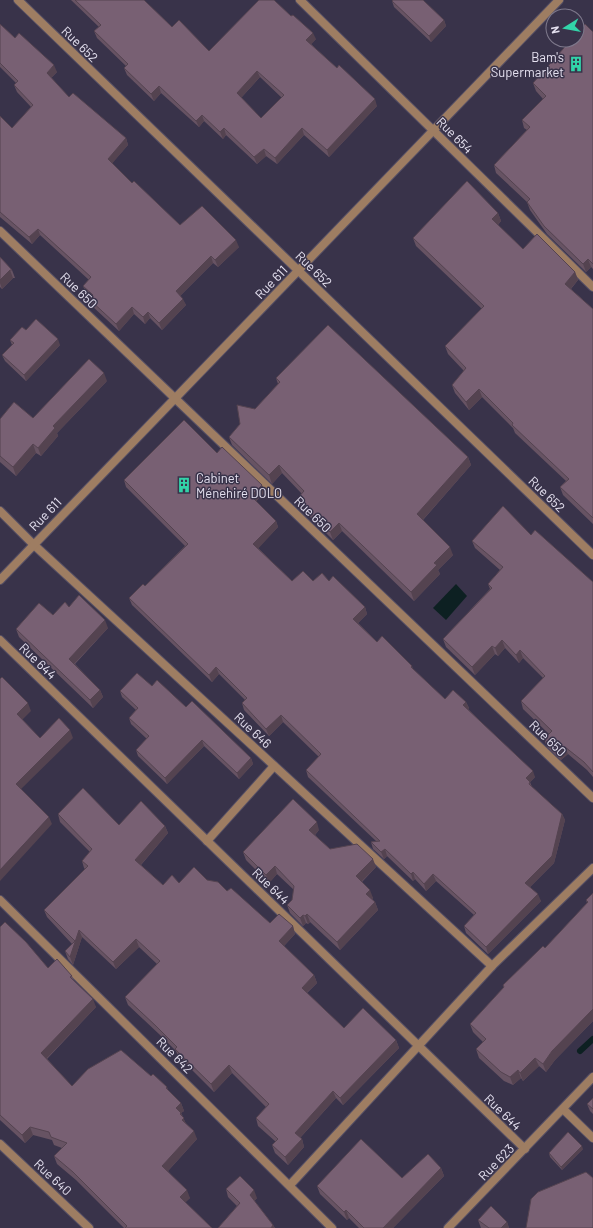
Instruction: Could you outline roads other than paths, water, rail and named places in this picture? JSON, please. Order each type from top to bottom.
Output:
[{"type":"street","name":"Rue 652","points":[[18,0],[593,555]]},
{"type":"street","name":"Rue 654","points":[[300,0],[593,287]]},
{"type":"street","name":"Rue 611","points":[[0,580],[33,544],[176,399],[559,0]]},
{"type":"street","name":"Rue 650","points":[[0,231],[593,798]]},
{"type":"street","name":"Rue 646","points":[[0,510],[33,544],[492,966]]},
{"type":"street","name":"Rue 644","points":[[0,640],[525,1149]]},
{"type":"street","points":[[207,841],[274,766]]},
{"type":"street","points":[[290,1185],[492,966],[593,868]]},
{"type":"street","name":"Rue 642","points":[[0,900],[332,1228]]},
{"type":"street","name":"Rue 623","points":[[448,1228],[593,1077]]},
{"type":"street","points":[[563,1109],[593,1138]]},
{"type":"street","name":"Rue 640","points":[[0,1144],[89,1228]]},
{"type":"waterway","points":[[580,1051],[593,1039]]},
{"type":"place","name":"Bam's Supermarket","points":[[576,64]]},
{"type":"place","name":"Cabinet Ménehiré DOLO","points":[[184,485]]}]
